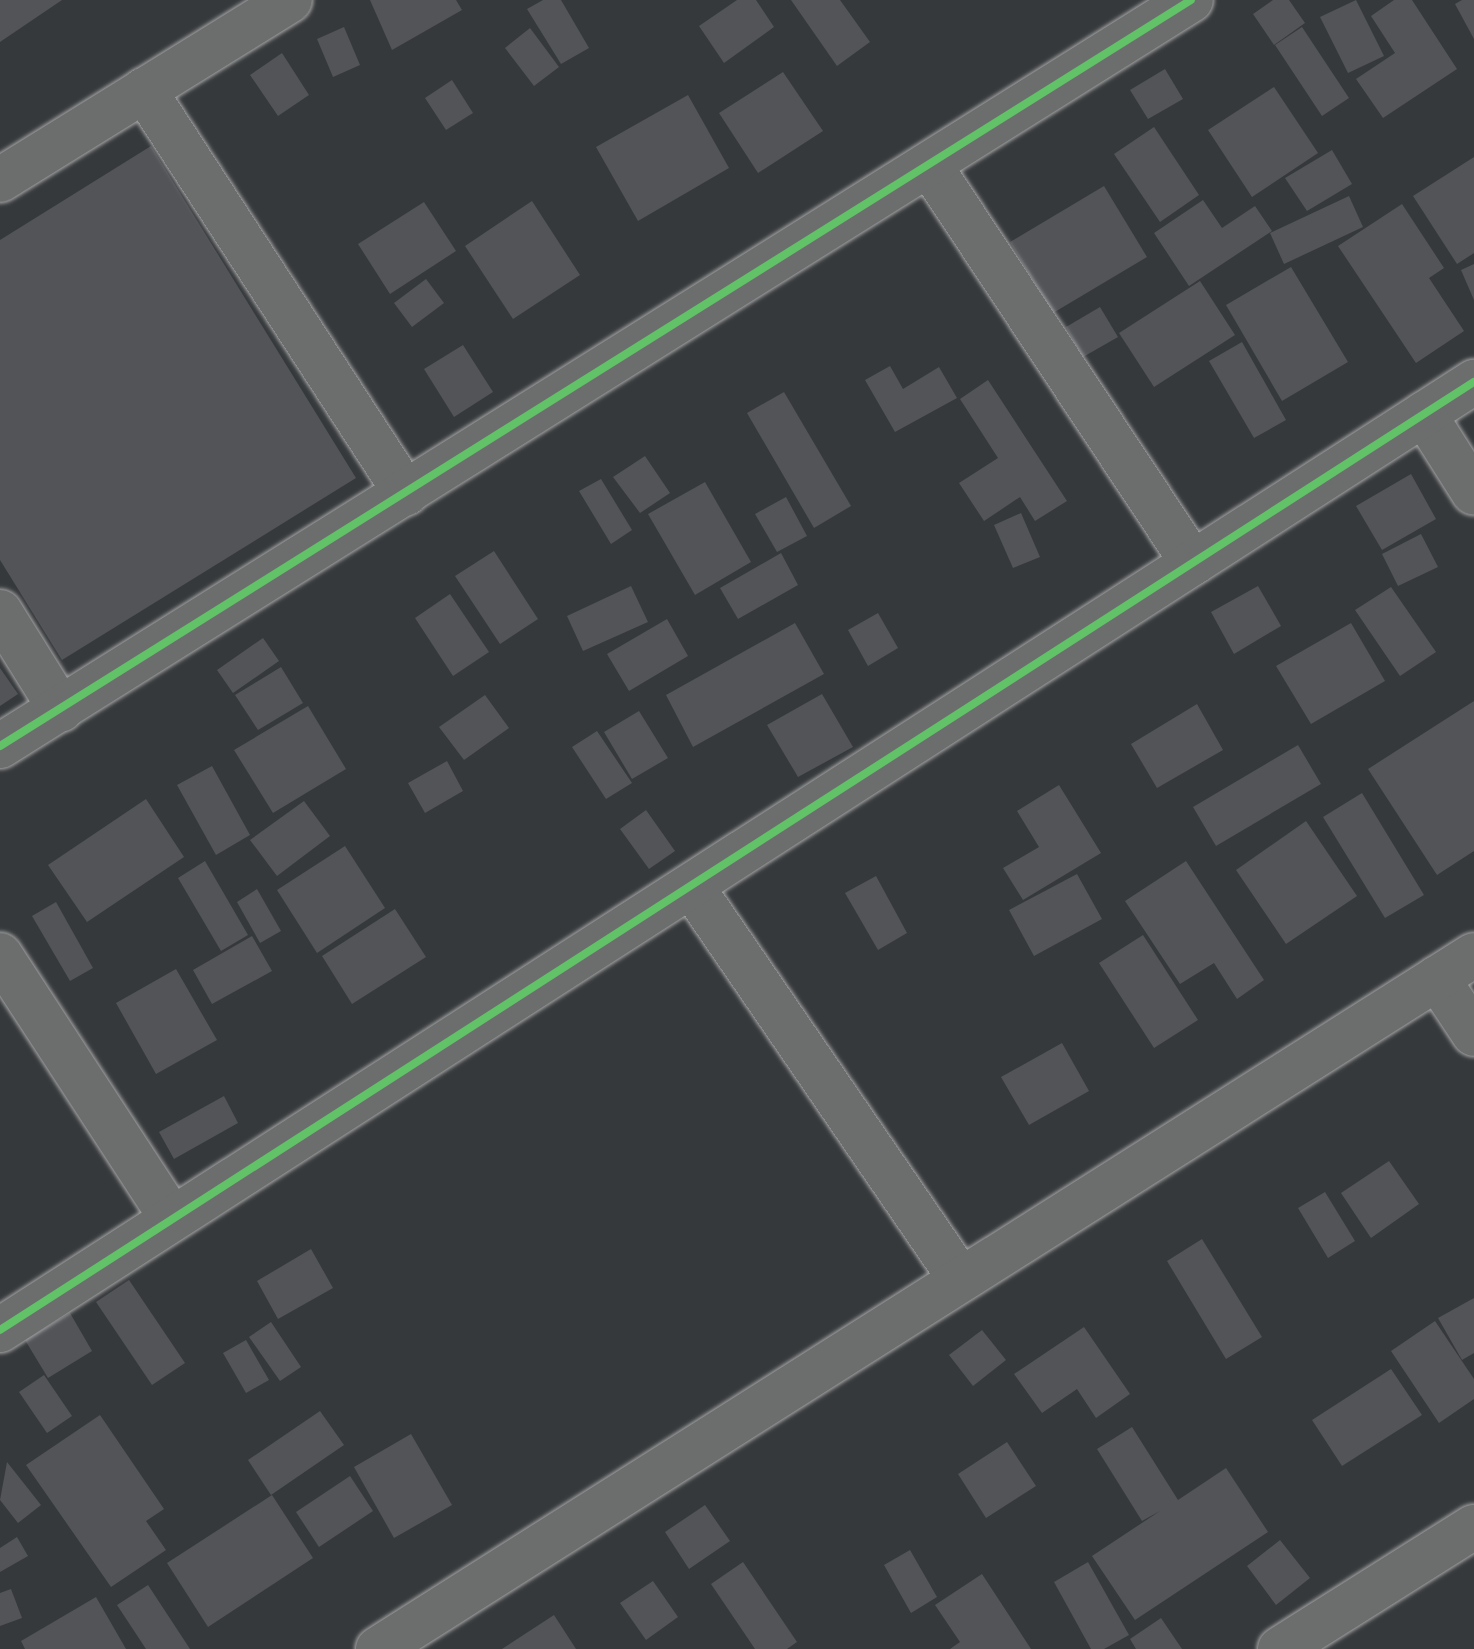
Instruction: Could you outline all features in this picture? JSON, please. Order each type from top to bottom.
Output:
[{"type":"street","points":[[0,180],[290,0]]},
{"type":"street","points":[[0,746],[930,166],[1144,13],[1191,0]]},
{"type":"street","points":[[144,90],[406,493]]},
{"type":"street","points":[[930,166],[1193,563]]},
{"type":"street","points":[[0,1330],[171,1217],[692,887],[1474,382]]},
{"type":"street","points":[[1424,414],[1474,493]]},
{"type":"street","points":[[0,612],[61,710]]},
{"type":"street","points":[[692,887],[960,1278]]},
{"type":"street","points":[[0,955],[171,1217]]},
{"type":"street","points":[[378,1649],[433,1634],[960,1278],[1474,955]]},
{"type":"street","points":[[1437,978],[1474,1034]]},
{"type":"street","points":[[1280,1649],[1474,1527]]},
{"type":"building","points":[[0,0],[62,0],[0,42]]},
{"type":"building","points":[[370,0],[456,0],[462,10],[392,50]]},
{"type":"building","points":[[543,0],[561,0],[589,48],[561,64],[527,9]]},
{"type":"building","points":[[737,0],[756,0],[774,27],[724,63],[699,26]]},
{"type":"building","points":[[791,0],[840,0],[870,42],[837,66]]},
{"type":"building","points":[[1273,0],[1289,0],[1305,23],[1274,45],[1253,14]]},
{"type":"building","points":[[1356,0],[1384,56],[1348,73],[1320,17]]},
{"type":"building","points":[[1394,0],[1412,0],[1457,69],[1383,118],[1356,79],[1395,53],[1371,16]]},
{"type":"building","points":[[1462,0],[1474,0],[1474,39],[1455,4]]},
{"type":"building","points":[[344,27],[360,65],[333,77],[317,39]]},
{"type":"building","points":[[1302,27],[1349,98],[1322,116],[1275,45]]},
{"type":"building","points":[[530,28],[559,67],[534,86],[505,48]]},
{"type":"building","points":[[282,53],[309,95],[278,116],[250,75]]},
{"type":"building","points":[[1165,69],[1183,99],[1148,119],[1130,90]]},
{"type":"building","points":[[783,72],[823,131],[758,173],[719,113]]},
{"type":"building","points":[[452,80],[473,113],[446,130],[425,98]]},
{"type":"building","points":[[1274,87],[1318,153],[1252,197],[1208,130]]},
{"type":"building","points":[[688,95],[729,168],[638,221],[596,147]]},
{"type":"building","points":[[1154,127],[1199,195],[1160,222],[1114,154]]},
{"type":"building","points":[[151,146],[356,478],[62,660],[0,560],[0,240]]},
{"type":"building","points":[[1332,150],[1352,184],[1307,211],[1285,178]]},
{"type":"building","points":[[1474,157],[1474,253],[1457,264],[1413,196]]},
{"type":"building","points":[[1104,186],[1147,257],[1053,313],[1010,242]]},
{"type":"building","points":[[1349,196],[1363,227],[1284,264],[1270,233]]},
{"type":"building","points":[[1203,200],[1222,228],[1255,206],[1272,231],[1189,286],[1154,233]]},
{"type":"building","points":[[532,201],[580,275],[513,319],[465,246]]},
{"type":"building","points":[[424,202],[456,251],[390,294],[358,244]]},
{"type":"building","points":[[1402,204],[1444,268],[1429,278],[1464,331],[1416,363],[1338,246]]},
{"type":"building","points":[[1474,264],[1474,300],[1461,270]]},
{"type":"building","points":[[1291,267],[1348,362],[1282,401],[1226,305]]},
{"type":"building","points":[[426,279],[444,303],[412,327],[394,303]]},
{"type":"building","points":[[1200,281],[1235,335],[1154,387],[1119,333]]},
{"type":"building","points":[[1100,307],[1118,337],[1083,357],[1066,327]]},
{"type":"building","points":[[1242,342],[1286,420],[1254,438],[1209,361]]},
{"type":"building","points":[[463,345],[493,392],[454,417],[424,369]]},
{"type":"building","points":[[890,366],[903,389],[939,367],[957,398],[895,432],[865,380]]},
{"type":"building","points":[[988,380],[1067,501],[1035,521],[1020,497],[984,521],[959,483],[998,458],[960,399]]},
{"type":"building","points":[[784,392],[851,506],[814,528],[747,413]]},
{"type":"building","points":[[645,456],[670,493],[640,513],[613,477]]},
{"type":"building","points":[[1411,474],[1436,519],[1382,550],[1356,506]]},
{"type":"building","points":[[601,479],[632,530],[611,544],[579,491]]},
{"type":"building","points":[[705,482],[751,562],[695,595],[648,514]]},
{"type":"building","points":[[786,497],[807,536],[777,552],[755,514]]},
{"type":"building","points":[[1021,513],[1040,557],[1013,568],[994,525]]},
{"type":"building","points":[[1421,534],[1438,567],[1398,586],[1382,554]]},
{"type":"building","points":[[494,551],[538,619],[500,644],[455,576]]},
{"type":"building","points":[[781,553],[798,585],[738,619],[720,588]]},
{"type":"building","points":[[631,586],[648,622],[583,651],[567,616]]},
{"type":"building","points":[[1258,586],[1281,626],[1234,654],[1211,612]]},
{"type":"building","points":[[1391,587],[1436,652],[1400,676],[1355,610]]},
{"type":"building","points":[[450,594],[489,652],[453,676],[415,618]]},
{"type":"building","points":[[878,613],[898,648],[868,666],[848,630]]},
{"type":"building","points":[[667,619],[688,656],[629,691],[607,654]]},
{"type":"building","points":[[795,623],[824,674],[693,747],[666,695]]},
{"type":"building","points":[[1351,623],[1385,681],[1311,724],[1276,666]]},
{"type":"building","points":[[263,638],[279,661],[233,693],[217,670]]},
{"type":"building","points":[[281,667],[303,703],[258,730],[235,695]]},
{"type":"building","points":[[0,668],[18,694],[0,706]]},
{"type":"building","points":[[822,694],[853,747],[798,777],[767,725]]},
{"type":"building","points":[[485,695],[509,728],[464,760],[439,727]]},
{"type":"building","points":[[1474,701],[1474,851],[1437,875],[1368,769]]},
{"type":"building","points":[[1197,704],[1223,750],[1157,788],[1131,744]]},
{"type":"building","points":[[308,706],[346,769],[273,813],[234,750]]},
{"type":"building","points":[[639,711],[668,758],[632,779],[604,732]]},
{"type":"building","points":[[597,731],[632,783],[606,799],[572,747]]},
{"type":"building","points":[[1298,745],[1321,784],[1216,846],[1193,807]]},
{"type":"building","points":[[447,761],[463,791],[425,813],[408,783]]},
{"type":"building","points":[[212,766],[250,835],[216,855],[177,785]]},
{"type":"building","points":[[1059,785],[1101,853],[1023,900],[1003,868],[1039,847],[1017,811]]},
{"type":"building","points":[[1362,793],[1424,895],[1385,918],[1323,817]]},
{"type":"building","points":[[146,799],[184,857],[87,922],[48,865]]},
{"type":"building","points":[[304,801],[330,836],[277,876],[250,840]]},
{"type":"building","points":[[646,810],[675,851],[649,869],[620,829]]},
{"type":"building","points":[[1306,821],[1357,896],[1286,944],[1236,870]]},
{"type":"building","points":[[345,846],[385,908],[317,953],[277,890]]},
{"type":"building","points":[[205,861],[248,935],[221,951],[178,878]]},
{"type":"building","points":[[1186,861],[1264,980],[1237,999],[1214,963],[1180,984],[1125,901]]},
{"type":"building","points":[[1077,874],[1102,919],[1034,956],[1009,910]]},
{"type":"building","points":[[876,876],[907,933],[878,950],[845,893]]},
{"type":"building","points":[[257,889],[281,931],[260,943],[237,902]]},
{"type":"building","points":[[56,902],[93,968],[70,981],[32,916]]},
{"type":"building","points":[[395,909],[426,957],[352,1004],[322,956]]},
{"type":"building","points":[[1143,935],[1198,1020],[1154,1048],[1099,963]]},
{"type":"building","points":[[252,936],[272,971],[212,1004],[193,970]]},
{"type":"building","points":[[176,969],[217,1040],[156,1074],[116,1003]]},
{"type":"building","points":[[1062,1043],[1089,1091],[1029,1125],[1001,1077]]},
{"type":"building","points":[[224,1096],[238,1123],[174,1159],[159,1132]]},
{"type":"building","points":[[1389,1161],[1419,1204],[1371,1238],[1341,1193]]},
{"type":"building","points":[[1325,1192],[1355,1241],[1328,1258],[1298,1208]]},
{"type":"building","points":[[1202,1239],[1262,1337],[1226,1359],[1167,1261]]},
{"type":"building","points":[[311,1249],[333,1288],[278,1319],[257,1281]]},
{"type":"building","points":[[129,1280],[185,1363],[152,1385],[96,1302]]},
{"type":"building","points":[[1474,1298],[1474,1353],[1462,1360],[1438,1318]]},
{"type":"building","points":[[70,1313],[92,1351],[48,1378],[25,1340]]},
{"type":"building","points":[[1435,1321],[1474,1379],[1474,1399],[1439,1423],[1391,1351]]},
{"type":"building","points":[[271,1322],[301,1367],[280,1381],[249,1337]]},
{"type":"building","points":[[1084,1327],[1130,1394],[1096,1418],[1077,1389],[1042,1413],[1014,1374]]},
{"type":"building","points":[[982,1330],[1006,1360],[973,1386],[949,1355]]},
{"type":"building","points":[[246,1340],[269,1380],[246,1393],[223,1353]]},
{"type":"building","points":[[1391,1369],[1422,1415],[1342,1466],[1312,1420]]},
{"type":"building","points":[[44,1375],[72,1416],[47,1433],[19,1392]]},
{"type":"building","points":[[320,1411],[344,1445],[271,1495],[248,1460]]},
{"type":"building","points":[[100,1415],[164,1509],[146,1521],[166,1550],[111,1587],[26,1465]]},
{"type":"building","points":[[1132,1427],[1178,1500],[1226,1468],[1268,1532],[1135,1620],[1092,1556],[1160,1511],[1142,1521],[1097,1449]]},
{"type":"building","points":[[411,1434],[452,1505],[394,1538],[354,1467]]},
{"type":"building","points":[[1007,1442],[1036,1486],[986,1518],[958,1474]]},
{"type":"building","points":[[7,1462],[41,1505],[18,1523],[0,1500]]},
{"type":"building","points":[[350,1476],[373,1511],[319,1547],[296,1512]]},
{"type":"building","points":[[272,1495],[313,1558],[208,1627],[167,1563]]},
{"type":"building","points":[[705,1505],[730,1541],[689,1569],[665,1532]]},
{"type":"building","points":[[17,1537],[28,1556],[0,1572],[0,1548]]},
{"type":"building","points":[[1280,1540],[1310,1578],[1276,1605],[1247,1566]]},
{"type":"building","points":[[910,1550],[937,1597],[911,1613],[884,1565]]},
{"type":"building","points":[[743,1562],[797,1642],[787,1649],[755,1649],[711,1584]]},
{"type":"building","points":[[1088,1562],[1129,1635],[1104,1649],[1091,1649],[1054,1582]]},
{"type":"building","points":[[982,1574],[1031,1649],[950,1649],[960,1642],[935,1605]]},
{"type":"building","points":[[653,1581],[678,1617],[646,1640],[620,1603]]},
{"type":"building","points":[[148,1585],[190,1649],[146,1649],[117,1605]]},
{"type":"building","points":[[11,1589],[22,1618],[0,1626],[0,1593]]},
{"type":"building","points":[[96,1597],[126,1649],[25,1649],[21,1641]]},
{"type":"building","points":[[554,1615],[576,1649],[502,1649]]},
{"type":"building","points":[[1161,1618],[1182,1649],[1136,1649],[1130,1639]]},
{"type":"cycle path","points":[[0,746],[1191,0]]},
{"type":"cycle path","points":[[0,1330],[1474,382]]}]
